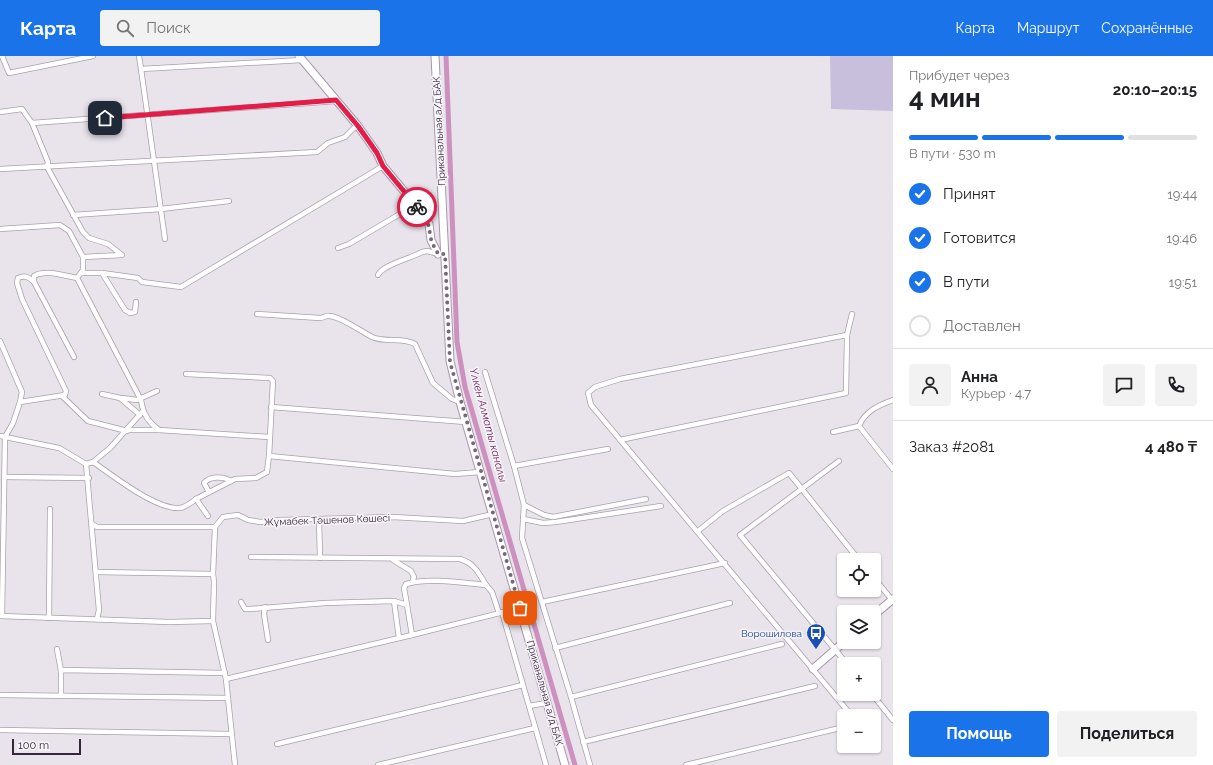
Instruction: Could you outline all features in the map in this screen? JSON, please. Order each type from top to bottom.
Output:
[{"type":"main road","name":"Приканальная а/д БАК","points":[[435,56],[441,254],[450,362],[492,514],[566,765]]},
{"type":"main road","points":[[300,58],[357,125],[377,153],[383,166],[424,215],[430,224],[431,240],[441,254]]},
{"type":"main road","points":[[881,609],[893,600]]},
{"type":"main road","points":[[813,669],[835,650]]},
{"type":"street","points":[[2,56],[9,73],[93,56]]},
{"type":"street","points":[[139,56],[165,239]]},
{"type":"street","points":[[141,69],[300,58]]},
{"type":"street","points":[[32,123],[336,100]]},
{"type":"street","points":[[0,112],[22,109],[32,123],[48,162],[47,167],[83,232],[89,238],[108,244],[122,255],[83,257]]},
{"type":"street","points":[[0,169],[317,152],[328,143],[345,137],[357,125]]},
{"type":"street","points":[[82,273],[102,273],[138,278],[142,282],[181,287],[383,166]]},
{"type":"street","points":[[73,215],[161,209],[229,200]]},
{"type":"street","points":[[338,248],[349,244],[415,205]]},
{"type":"street","points":[[0,229],[60,226],[69,231],[83,257],[84,266],[82,273],[77,278]]},
{"type":"street","points":[[378,276],[380,272],[391,265],[422,252],[427,251],[441,254]]},
{"type":"street","points":[[34,282],[34,276],[38,273],[77,278]]},
{"type":"street","points":[[102,273],[125,310],[130,313],[135,312],[136,302]]},
{"type":"street","points":[[20,402],[62,396],[65,395],[66,391],[22,299],[17,283],[18,278],[22,276],[30,277],[34,282],[74,357]]},
{"type":"street","points":[[2,436],[58,448],[86,464],[93,462],[110,448],[141,413],[140,398],[77,278]]},
{"type":"street","points":[[257,314],[314,318],[329,316],[354,326],[381,340],[409,341],[415,344],[433,383],[452,399],[460,402]]},
{"type":"street","points":[[620,440],[846,393],[847,335],[852,314]]},
{"type":"street","points":[[846,709],[725,563],[620,440],[588,398],[589,391],[595,387],[620,379],[847,335]]},
{"type":"street","points":[[0,341],[22,392],[13,423],[2,436],[5,477],[1,616],[214,621]]},
{"type":"street","points":[[485,372],[514,466],[524,505],[522,538],[571,697],[590,765]]},
{"type":"street","points":[[93,462],[149,499],[179,508],[231,481],[244,477],[262,476],[266,472],[269,456],[273,381],[270,378],[186,374]]},
{"type":"street","points":[[102,394],[137,400],[157,390]]},
{"type":"street","points":[[62,396],[88,421],[127,430],[159,430],[269,437]]},
{"type":"street","points":[[120,398],[141,413],[159,430]]},
{"type":"street","points":[[859,426],[862,418],[877,406],[893,400]]},
{"type":"street","points":[[271,407],[466,422]]},
{"type":"street","points":[[833,432],[859,426]]},
{"type":"street","points":[[859,426],[893,469]]},
{"type":"street","points":[[514,466],[608,449]]},
{"type":"street","points":[[269,456],[280,456],[297,460],[455,474],[480,472]]},
{"type":"street","points":[[839,461],[800,488],[740,535],[841,657]]},
{"type":"street","points":[[86,464],[89,478],[99,610],[97,619]]},
{"type":"street","points":[[698,531],[723,511],[790,473],[800,488],[853,553]]},
{"type":"street","points":[[5,477],[89,478]]},
{"type":"street","points":[[209,492],[204,483],[210,479],[222,478],[231,481]]},
{"type":"street","points":[[196,499],[208,516]]},
{"type":"street","points":[[524,505],[544,516],[553,517],[646,499]]},
{"type":"street","points":[[523,519],[544,523],[556,522],[661,506]]},
{"type":"street","points":[[49,618],[50,509]]},
{"type":"street","name":"Жұмабек Тәшенов Көшесі","points":[[215,527],[223,517],[238,515],[248,520],[260,522],[393,517],[463,521],[492,514]]},
{"type":"street","points":[[319,519],[320,558]]},
{"type":"street","points":[[92,524],[97,526],[215,527],[213,574],[214,621],[226,679],[235,765]]},
{"type":"street","points":[[251,558],[460,559],[468,562],[476,568],[492,592],[500,612],[546,765]]},
{"type":"street","points":[[391,559],[411,571],[414,577],[412,582]]},
{"type":"street","points":[[542,602],[725,563]]},
{"type":"street","points":[[96,572],[213,574]]},
{"type":"street","points":[[412,635],[404,588],[406,584],[412,582],[440,582],[486,585]]},
{"type":"street","points":[[881,586],[893,600]]},
{"type":"street","points":[[242,602],[245,609],[394,601],[407,605]]},
{"type":"street","points":[[394,601],[399,638]]},
{"type":"street","points":[[555,648],[730,603]]},
{"type":"street","points":[[265,607],[264,614],[268,640]]},
{"type":"street","points":[[226,679],[520,608]]},
{"type":"street","points":[[571,697],[782,644]]},
{"type":"street","points":[[57,649],[61,671],[61,695]]},
{"type":"street","points":[[61,671],[224,673]]},
{"type":"street","points":[[277,744],[522,685]]},
{"type":"street","points":[[583,742],[814,686]]},
{"type":"street","points":[[0,695],[228,698]]},
{"type":"street","points":[[878,701],[893,720]]},
{"type":"street","points":[[528,706],[547,703]]},
{"type":"street","points":[[378,765],[535,728]]},
{"type":"street","points":[[686,765],[837,729]]},
{"type":"street","points":[[0,730],[231,734]]},
{"type":"shaded area","points":[[830,56],[893,56],[893,111],[831,109]]},
{"type":"waterway","name":"Үлкен Алматы каналы","points":[[446,56],[457,342],[465,387],[575,765]]},
{"type":"way so far","points":[[417,207],[430,224],[431,240],[438,254],[445,254],[450,362],[460,402],[520,608]]},
{"type":"place","name":"Ворошилова","points":[[816,650]]},
{"type":"route","points":[[105,118],[336,100],[358,126],[377,153],[383,166],[417,207]]}]
